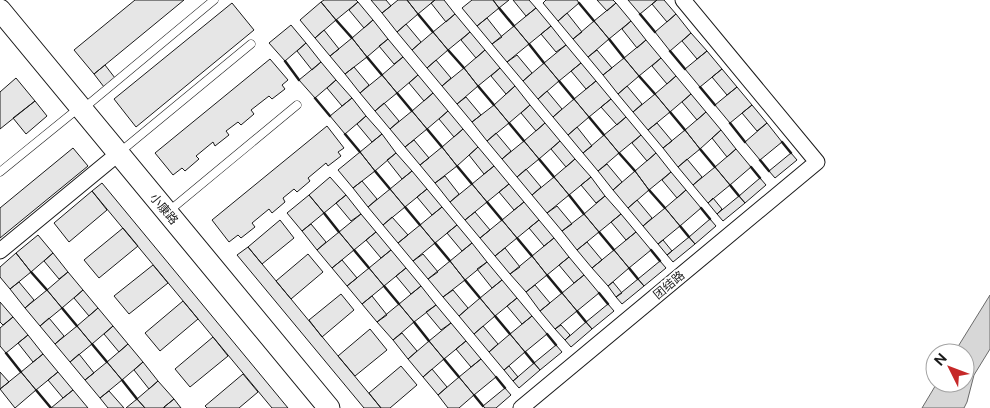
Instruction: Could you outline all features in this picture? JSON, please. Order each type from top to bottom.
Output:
[{"type":"street","name":"团结路","points":[[521,408],[817,162],[683,0]]},
{"type":"street","name":"小康路","points":[[0,10],[329,408]]},
{"type":"street","points":[[0,252],[119,154]]},
{"type":"lane","points":[[0,172],[214,0]]},
{"type":"lane","points":[[119,154],[251,44]]},
{"type":"lane","points":[[168,213],[297,105]]},
{"type":"shaded area","points":[[990,295],[990,349],[975,373],[975,343],[960,343]]},
{"type":"shaded area","points":[[931,393],[969,393],[964,408],[922,408]]},
{"type":"building","points":[[135,0],[184,0],[94,74],[74,50]]},
{"type":"building","points":[[324,0],[356,0],[358,2],[336,20],[321,2]]},
{"type":"building","points":[[371,0],[386,0],[391,6],[382,13]]},
{"type":"building","points":[[398,0],[407,0],[418,14],[397,32],[382,13]]},
{"type":"building","points":[[407,0],[435,0],[418,14]]},
{"type":"building","points":[[435,0],[444,0],[455,14],[446,22],[431,3]]},
{"type":"building","points":[[472,0],[493,0],[499,8],[477,26],[462,8]]},
{"type":"building","points":[[493,0],[509,0],[499,8]]},
{"type":"building","points":[[513,0],[529,0],[536,8],[526,16]]},
{"type":"building","points":[[546,0],[577,0],[579,3],[558,21],[543,3]]},
{"type":"building","points":[[597,0],[613,0],[616,3],[607,11]]},
{"type":"building","points":[[628,0],[657,0],[640,14]]},
{"type":"building","points":[[657,0],[664,0],[676,14],[667,22],[652,4]]},
{"type":"building","points":[[321,2],[336,20],[315,38],[300,20]]},
{"type":"building","points":[[358,2],[373,20],[364,28],[349,10]]},
{"type":"building","points":[[232,3],[254,30],[136,127],[114,99]]},
{"type":"building","points":[[616,3],[631,21],[609,39],[594,21]]},
{"type":"building","points":[[536,8],[551,26],[529,44],[514,26]]},
{"type":"building","points":[[567,13],[582,32],[573,39],[558,21]]},
{"type":"building","points":[[455,14],[470,32],[448,50],[433,32]]},
{"type":"building","points":[[676,14],[691,33],[670,51],[655,32]]},
{"type":"building","points":[[487,18],[502,37],[492,44],[477,26]]},
{"type":"building","points":[[373,20],[388,39],[367,57],[352,38]]},
{"type":"building","points":[[594,21],[609,39],[588,57],[573,39]]},
{"type":"building","points":[[631,21],[646,40],[637,48],[622,29]]},
{"type":"building","points":[[406,24],[421,42],[412,50],[397,32]]},
{"type":"building","points":[[291,25],[306,43],[285,61],[269,43]]},
{"type":"building","points":[[514,26],[529,44],[507,62],[492,44]]},
{"type":"building","points":[[551,26],[566,45],[556,52],[541,34]]},
{"type":"building","points":[[324,30],[339,49],[330,56],[315,38]]},
{"type":"building","points":[[433,32],[448,50],[427,68],[412,50]]},
{"type":"building","points":[[470,32],[485,50],[476,58],[461,40]]},
{"type":"building","points":[[691,33],[707,51],[697,59],[682,41]]},
{"type":"building","points":[[352,38],[367,57],[345,74],[330,56]]},
{"type":"building","points":[[388,39],[403,57],[394,64],[379,46]]},
{"type":"building","points":[[646,40],[661,58],[639,76],[624,58]]},
{"type":"building","points":[[306,43],[321,62],[312,70],[297,51]]},
{"type":"building","points":[[566,45],[581,63],[559,81],[544,63]]},
{"type":"building","points":[[485,50],[500,68],[478,86],[464,68]]},
{"type":"building","points":[[597,50],[612,68],[603,75],[588,57]]},
{"type":"building","points":[[707,51],[722,69],[700,87],[685,69]]},
{"type":"building","points":[[517,55],[532,73],[523,81],[507,62]]},
{"type":"building","points":[[403,57],[418,75],[397,93],[382,75]]},
{"type":"building","points":[[624,58],[639,76],[618,94],[603,75]]},
{"type":"building","points":[[661,58],[676,76],[667,84],[652,66]]},
{"type":"building","points":[[270,59],[288,80],[282,85],[285,89],[272,99],[269,96],[251,110],[254,114],[241,125],[238,122],[226,131],[229,135],[215,146],[213,142],[196,156],[199,159],[185,171],[182,168],[173,175],[155,153]]},
{"type":"building","points":[[436,60],[451,78],[442,86],[427,68]]},
{"type":"building","points":[[321,62],[336,80],[315,98],[299,80]]},
{"type":"building","points":[[544,63],[559,81],[538,99],[523,81]]},
{"type":"building","points":[[581,63],[596,81],[586,89],[571,71]]},
{"type":"building","points":[[105,65],[115,78],[104,87],[94,74]]},
{"type":"building","points":[[354,67],[369,85],[360,93],[345,74]]},
{"type":"building","points":[[464,68],[478,86],[457,104],[442,86]]},
{"type":"building","points":[[500,68],[515,86],[506,94],[491,76]]},
{"type":"building","points":[[722,69],[737,87],[727,95],[712,77]]},
{"type":"building","points":[[382,75],[397,93],[375,111],[360,93]]},
{"type":"building","points":[[418,75],[433,93],[424,101],[409,83]]},
{"type":"building","points":[[676,76],[691,94],[670,112],[655,94]]},
{"type":"building","points":[[16,78],[35,101],[0,129],[0,92]]},
{"type":"building","points":[[336,80],[352,98],[342,106],[327,88]]},
{"type":"building","points":[[596,81],[611,99],[589,117],[574,99]]},
{"type":"building","points":[[515,86],[530,105],[509,123],[494,105]]},
{"type":"building","points":[[627,86],[642,104],[633,112],[618,94]]},
{"type":"building","points":[[737,87],[752,105],[730,123],[715,105]]},
{"type":"building","points":[[547,91],[562,109],[553,117],[538,99]]},
{"type":"building","points":[[433,93],[448,111],[427,129],[412,111]]},
{"type":"building","points":[[655,94],[670,112],[648,130],[633,112]]},
{"type":"building","points":[[691,94],[706,112],[697,120],[682,102]]},
{"type":"building","points":[[466,97],[481,115],[472,122],[457,104]]},
{"type":"building","points":[[352,98],[366,116],[345,134],[330,116]]},
{"type":"building","points":[[574,99],[589,117],[568,135],[553,117]]},
{"type":"building","points":[[611,99],[626,117],[617,125],[601,107]]},
{"type":"building","points":[[35,101],[47,116],[26,134],[13,118]]},
{"type":"building","points":[[384,103],[399,121],[390,129],[375,111]]},
{"type":"building","points":[[494,105],[509,123],[487,141],[472,122]]},
{"type":"building","points":[[530,105],[545,123],[536,131],[521,113]]},
{"type":"building","points":[[752,105],[767,123],[757,131],[742,113]]},
{"type":"building","points":[[412,111],[427,129],[405,147],[390,129]]},
{"type":"building","points":[[448,111],[463,129],[454,137],[439,119]]},
{"type":"building","points":[[706,112],[721,130],[700,149],[685,130]]},
{"type":"building","points":[[366,116],[382,134],[372,142],[357,124]]},
{"type":"building","points":[[626,117],[641,135],[619,153],[604,135]]},
{"type":"building","points":[[545,123],[560,141],[539,159],[524,141]]},
{"type":"building","points":[[657,123],[672,141],[663,148],[648,130]]},
{"type":"building","points":[[767,123],[782,142],[760,160],[745,142]]},
{"type":"building","points":[[327,126],[344,148],[338,152],[341,156],[328,166],[326,163],[308,178],[310,181],[297,192],[294,189],[283,198],[285,202],[272,213],[269,209],[252,223],[255,227],[241,238],[238,235],[229,242],[212,220]]},
{"type":"building","points":[[577,127],[592,146],[583,153],[568,135]]},
{"type":"building","points":[[463,129],[478,147],[457,166],[442,147]]},
{"type":"building","points":[[685,130],[700,149],[678,167],[663,148]]},
{"type":"building","points":[[721,130],[736,149],[727,157],[712,138]]},
{"type":"building","points":[[496,133],[511,151],[502,159],[487,141]]},
{"type":"building","points":[[382,134],[396,153],[375,171],[360,152]]},
{"type":"building","points":[[604,135],[619,153],[598,171],[583,153]]},
{"type":"building","points":[[641,135],[656,153],[647,161],[632,143]]},
{"type":"building","points":[[414,140],[429,158],[420,165],[405,147]]},
{"type":"building","points":[[524,141],[539,159],[517,177],[502,159]]},
{"type":"building","points":[[560,141],[575,159],[566,167],[551,149]]},
{"type":"building","points":[[442,147],[457,166],[435,183],[420,165]]},
{"type":"building","points":[[478,147],[494,166],[484,174],[469,155]]},
{"type":"building","points":[[73,148],[88,166],[0,238],[0,208]]},
{"type":"building","points":[[736,149],[751,167],[730,185],[715,167]]},
{"type":"building","points":[[360,152],[375,171],[353,188],[338,170]]},
{"type":"building","points":[[396,153],[412,171],[402,179],[387,160]]},
{"type":"building","points":[[656,153],[671,172],[649,190],[635,171]]},
{"type":"building","points":[[791,153],[797,160],[775,178],[769,171]]},
{"type":"building","points":[[575,159],[591,177],[569,195],[554,177]]},
{"type":"building","points":[[687,159],[702,177],[693,185],[678,167]]},
{"type":"building","points":[[607,164],[622,182],[613,190],[598,171]]},
{"type":"building","points":[[494,166],[509,184],[487,202],[472,184]]},
{"type":"building","points":[[715,167],[730,185],[708,203],[693,185]]},
{"type":"building","points":[[526,169],[541,187],[532,195],[517,177]]},
{"type":"building","points":[[412,171],[427,189],[405,207],[390,189]]},
{"type":"building","points":[[635,171],[649,190],[628,208],[613,190]]},
{"type":"building","points":[[671,172],[686,190],[677,198],[662,180]]},
{"type":"building","points":[[445,176],[459,194],[450,202],[435,183]]},
{"type":"building","points":[[330,177],[346,195],[324,213],[309,195]]},
{"type":"building","points":[[554,177],[569,195],[547,213],[532,195]]},
{"type":"building","points":[[591,177],[605,196],[596,203],[581,185]]},
{"type":"building","points":[[760,178],[766,185],[745,203],[739,196]]},
{"type":"building","points":[[362,181],[377,199],[368,207],[353,188]]},
{"type":"building","points":[[102,183],[288,408],[272,408],[92,191]]},
{"type":"building","points":[[472,184],[487,202],[465,220],[450,202]]},
{"type":"building","points":[[509,184],[524,202],[514,210],[499,192]]},
{"type":"building","points":[[390,189],[405,207],[383,225],[368,207]]},
{"type":"building","points":[[427,189],[442,207],[432,215],[417,197]]},
{"type":"building","points":[[686,190],[701,208],[680,226],[665,208]]},
{"type":"building","points":[[92,191],[107,210],[69,242],[54,223]]},
{"type":"building","points":[[309,195],[324,213],[302,231],[287,213]]},
{"type":"building","points":[[346,195],[361,214],[351,221],[336,203]]},
{"type":"building","points":[[605,196],[621,214],[599,232],[584,214]]},
{"type":"building","points":[[739,196],[745,203],[723,221],[717,214]]},
{"type":"building","points":[[713,198],[722,209],[717,214],[708,203]]},
{"type":"building","points":[[637,200],[652,218],[643,226],[628,208]]},
{"type":"building","points":[[524,202],[539,220],[517,238],[502,220]]},
{"type":"building","points":[[557,206],[572,224],[562,231],[547,213]]},
{"type":"building","points":[[442,207],[457,225],[435,243],[420,225]]},
{"type":"building","points":[[665,208],[680,226],[658,244],[643,226]]},
{"type":"building","points":[[475,212],[490,230],[480,238],[465,220]]},
{"type":"building","points":[[361,214],[376,232],[354,250],[339,232]]},
{"type":"building","points":[[584,214],[599,232],[577,250],[562,231]]},
{"type":"building","points":[[621,214],[636,232],[626,240],[611,222]]},
{"type":"building","points":[[392,217],[408,235],[398,243],[383,225]]},
{"type":"building","points":[[710,219],[716,226],[695,244],[689,237]]},
{"type":"building","points":[[280,220],[294,238],[262,264],[248,247]]},
{"type":"building","points":[[502,220],[517,238],[495,256],[480,238]]},
{"type":"building","points":[[539,220],[554,238],[544,246],[529,228]]},
{"type":"building","points":[[311,224],[326,242],[317,250],[302,231]]},
{"type":"building","points":[[420,225],[435,243],[413,261],[398,243]]},
{"type":"building","points":[[457,225],[472,243],[462,251],[447,233]]},
{"type":"building","points":[[123,228],[138,246],[99,278],[84,260]]},
{"type":"building","points":[[339,232],[354,250],[332,268],[317,250]]},
{"type":"building","points":[[376,232],[391,250],[381,258],[366,240]]},
{"type":"building","points":[[636,232],[651,250],[629,268],[614,250]]},
{"type":"building","points":[[38,235],[53,253],[31,272],[16,253]]},
{"type":"building","points":[[689,237],[695,244],[673,262],[667,255]]},
{"type":"building","points":[[554,238],[569,257],[547,275],[532,256]]},
{"type":"building","points":[[663,240],[672,251],[667,255],[658,244]]},
{"type":"building","points":[[587,242],[602,260],[592,268],[577,250]]},
{"type":"building","points":[[472,243],[487,262],[465,280],[450,261]]},
{"type":"building","points":[[248,247],[381,408],[364,408],[237,255]]},
{"type":"building","points":[[505,248],[520,267],[510,274],[495,256]]},
{"type":"building","points":[[391,250],[406,268],[384,286],[369,268]]},
{"type":"building","points":[[614,250],[629,268],[608,286],[592,268]]},
{"type":"building","points":[[16,253],[31,272],[10,289],[0,277],[0,267]]},
{"type":"building","points":[[53,253],[68,272],[59,279],[44,261]]},
{"type":"building","points":[[308,254],[323,272],[291,299],[276,281]]},
{"type":"building","points":[[423,254],[438,272],[428,279],[413,261]]},
{"type":"building","points":[[532,256],[547,275],[526,292],[510,274]]},
{"type":"building","points":[[569,257],[584,275],[574,283],[559,265]]},
{"type":"building","points":[[342,260],[357,278],[347,286],[332,268]]},
{"type":"building","points":[[450,261],[465,280],[443,297],[428,279]]},
{"type":"building","points":[[660,261],[666,268],[644,286],[638,279]]},
{"type":"building","points":[[487,262],[502,280],[492,288],[477,269]]},
{"type":"building","points":[[153,265],[168,283],[129,314],[114,296]]},
{"type":"building","points":[[369,268],[384,286],[362,304],[347,286]]},
{"type":"building","points":[[406,268],[421,286],[411,294],[396,276]]},
{"type":"building","points":[[68,272],[83,290],[62,308],[47,290]]},
{"type":"building","points":[[584,275],[599,293],[577,311],[562,293]]},
{"type":"building","points":[[638,279],[644,286],[622,304],[616,297]]},
{"type":"building","points":[[502,280],[517,298],[495,316],[480,298]]},
{"type":"building","points":[[19,282],[34,300],[25,308],[10,289]]},
{"type":"building","points":[[613,282],[622,293],[616,297],[608,286]]},
{"type":"building","points":[[535,285],[550,303],[540,311],[526,292]]},
{"type":"building","points":[[421,286],[436,305],[414,322],[399,304]]},
{"type":"building","points":[[47,290],[62,308],[40,326],[25,308]]},
{"type":"building","points":[[83,290],[98,308],[89,316],[74,298]]},
{"type":"building","points":[[453,290],[468,308],[459,316],[443,297]]},
{"type":"building","points":[[562,293],[577,311],[555,329],[540,311]]},
{"type":"building","points":[[341,294],[354,310],[322,337],[309,320]]},
{"type":"building","points":[[372,296],[387,315],[377,322],[362,304]]},
{"type":"building","points":[[480,298],[495,316],[474,334],[459,316]]},
{"type":"building","points":[[517,298],[532,316],[522,324],[507,306]]},
{"type":"building","points":[[183,301],[198,319],[160,351],[145,333]]},
{"type":"building","points":[[0,302],[13,317],[3,325],[0,322]]},
{"type":"building","points":[[399,304],[414,322],[393,340],[377,322]]},
{"type":"building","points":[[608,304],[614,311],[592,329],[586,322]]},
{"type":"building","points":[[436,305],[451,323],[441,330],[426,312]]},
{"type":"building","points":[[98,308],[113,326],[92,344],[77,326]]},
{"type":"building","points":[[532,316],[547,334],[525,352],[510,334]]},
{"type":"building","points":[[13,317],[28,335],[6,353],[0,346],[0,328]]},
{"type":"building","points":[[49,318],[64,336],[55,344],[40,326]]},
{"type":"building","points":[[586,322],[592,329],[571,347],[565,340]]},
{"type":"building","points":[[451,323],[466,341],[444,359],[429,341]]},
{"type":"building","points":[[561,325],[570,335],[565,340],[555,329]]},
{"type":"building","points":[[77,326],[92,344],[70,362],[55,344]]},
{"type":"building","points":[[113,326],[128,344],[119,352],[104,334]]},
{"type":"building","points":[[483,326],[498,344],[489,352],[474,334]]},
{"type":"building","points":[[370,329],[387,350],[355,376],[338,356]]},
{"type":"building","points":[[402,333],[417,351],[408,359],[393,340]]},
{"type":"building","points":[[510,334],[525,352],[504,370],[489,352]]},
{"type":"building","points":[[28,335],[43,354],[33,362],[18,343]]},
{"type":"building","points":[[213,337],[228,356],[190,387],[175,369]]},
{"type":"building","points":[[429,341],[444,359],[423,377],[408,359]]},
{"type":"building","points":[[466,341],[481,359],[471,367],[456,349]]},
{"type":"building","points":[[128,344],[143,362],[122,380],[107,362]]},
{"type":"building","points":[[556,345],[562,352],[540,370],[534,363]]},
{"type":"building","points":[[43,354],[58,372],[36,390],[21,372]]},
{"type":"building","points":[[79,354],[94,373],[85,380],[70,362]]},
{"type":"building","points":[[481,359],[496,377],[474,395],[459,377]]},
{"type":"building","points":[[107,362],[122,380],[100,398],[85,380]]},
{"type":"building","points":[[143,362],[158,381],[149,389],[134,370]]},
{"type":"building","points":[[534,363],[540,370],[519,388],[513,381]]},
{"type":"building","points":[[401,366],[417,385],[390,408],[381,408],[369,393]]},
{"type":"building","points":[[509,366],[518,377],[513,381],[504,370]]},
{"type":"building","points":[[432,369],[447,387],[438,395],[423,377]]},
{"type":"building","points":[[0,372],[9,382],[0,389]]},
{"type":"building","points":[[21,372],[36,390],[15,408],[0,389]]},
{"type":"building","points":[[58,372],[73,390],[63,398],[48,380]]},
{"type":"building","points":[[243,374],[258,392],[239,408],[207,408],[205,406]]},
{"type":"building","points":[[459,377],[474,395],[459,408],[448,408],[438,395]]},
{"type":"building","points":[[158,381],[174,399],[163,408],[145,408],[137,399]]},
{"type":"building","points":[[505,388],[511,395],[496,408],[485,408],[483,406]]},
{"type":"building","points":[[73,390],[88,408],[51,408],[63,398]]},
{"type":"building","points":[[109,391],[124,408],[108,408],[100,398]]},
{"type":"building","points":[[137,399],[145,408],[126,408]]},
{"type":"building","points":[[174,399],[181,408],[164,407]]},
{"type":"wall","points":[[579,3],[594,21]]},
{"type":"wall","points":[[499,8],[514,26]]},
{"type":"wall","points":[[418,14],[433,32]]},
{"type":"wall","points":[[640,14],[655,32]]},
{"type":"wall","points":[[336,20],[352,38]]},
{"type":"wall","points":[[609,39],[624,58]]},
{"type":"wall","points":[[529,44],[544,63]]},
{"type":"wall","points":[[448,50],[464,68]]},
{"type":"wall","points":[[670,51],[685,69]]},
{"type":"wall","points":[[367,57],[382,75]]},
{"type":"wall","points":[[285,61],[299,80]]},
{"type":"wall","points":[[639,76],[655,94]]},
{"type":"wall","points":[[559,81],[574,99]]},
{"type":"wall","points":[[478,86],[494,105]]},
{"type":"wall","points":[[700,87],[715,105]]},
{"type":"wall","points":[[397,93],[412,111]]},
{"type":"wall","points":[[315,98],[330,116]]},
{"type":"wall","points":[[670,112],[685,130]]},
{"type":"wall","points":[[589,117],[604,135]]},
{"type":"wall","points":[[509,123],[524,141]]},
{"type":"wall","points":[[730,123],[745,142]]},
{"type":"wall","points":[[427,129],[442,147]]},
{"type":"wall","points":[[345,134],[360,152]]},
{"type":"wall","points":[[782,142],[791,153]]},
{"type":"wall","points":[[700,149],[715,167]]},
{"type":"wall","points":[[619,153],[635,171]]},
{"type":"wall","points":[[539,159],[554,177]]},
{"type":"wall","points":[[760,160],[769,171]]},
{"type":"wall","points":[[457,166],[472,184]]},
{"type":"wall","points":[[751,167],[760,178]]},
{"type":"wall","points":[[375,171],[390,189]]},
{"type":"wall","points":[[730,185],[739,196]]},
{"type":"wall","points":[[649,190],[665,208]]},
{"type":"wall","points":[[569,195],[584,214]]},
{"type":"wall","points":[[487,202],[502,220]]},
{"type":"wall","points":[[405,207],[420,225]]},
{"type":"wall","points":[[701,208],[710,219]]},
{"type":"wall","points":[[324,213],[339,232]]},
{"type":"wall","points":[[680,226],[689,237]]},
{"type":"wall","points":[[599,232],[614,250]]},
{"type":"wall","points":[[517,238],[532,256]]},
{"type":"wall","points":[[435,243],[450,261]]},
{"type":"wall","points":[[354,250],[369,268]]},
{"type":"wall","points":[[651,250],[660,261]]},
{"type":"wall","points":[[629,268],[638,279]]},
{"type":"wall","points":[[31,272],[47,290]]},
{"type":"wall","points":[[547,275],[562,293]]},
{"type":"wall","points":[[465,280],[480,298]]},
{"type":"wall","points":[[384,286],[399,304]]},
{"type":"wall","points":[[599,293],[608,304]]},
{"type":"wall","points":[[62,308],[77,326]]},
{"type":"wall","points":[[577,311],[586,322]]},
{"type":"wall","points":[[495,316],[510,334]]},
{"type":"wall","points":[[414,322],[429,341]]},
{"type":"wall","points":[[547,334],[556,345]]},
{"type":"wall","points":[[92,344],[107,362]]},
{"type":"wall","points":[[525,352],[534,363]]},
{"type":"wall","points":[[6,353],[21,372]]},
{"type":"wall","points":[[444,359],[459,377]]},
{"type":"wall","points":[[496,377],[505,388]]},
{"type":"wall","points":[[122,380],[137,399]]},
{"type":"wall","points":[[36,390],[51,408]]},
{"type":"wall","points":[[474,395],[483,406]]}]
